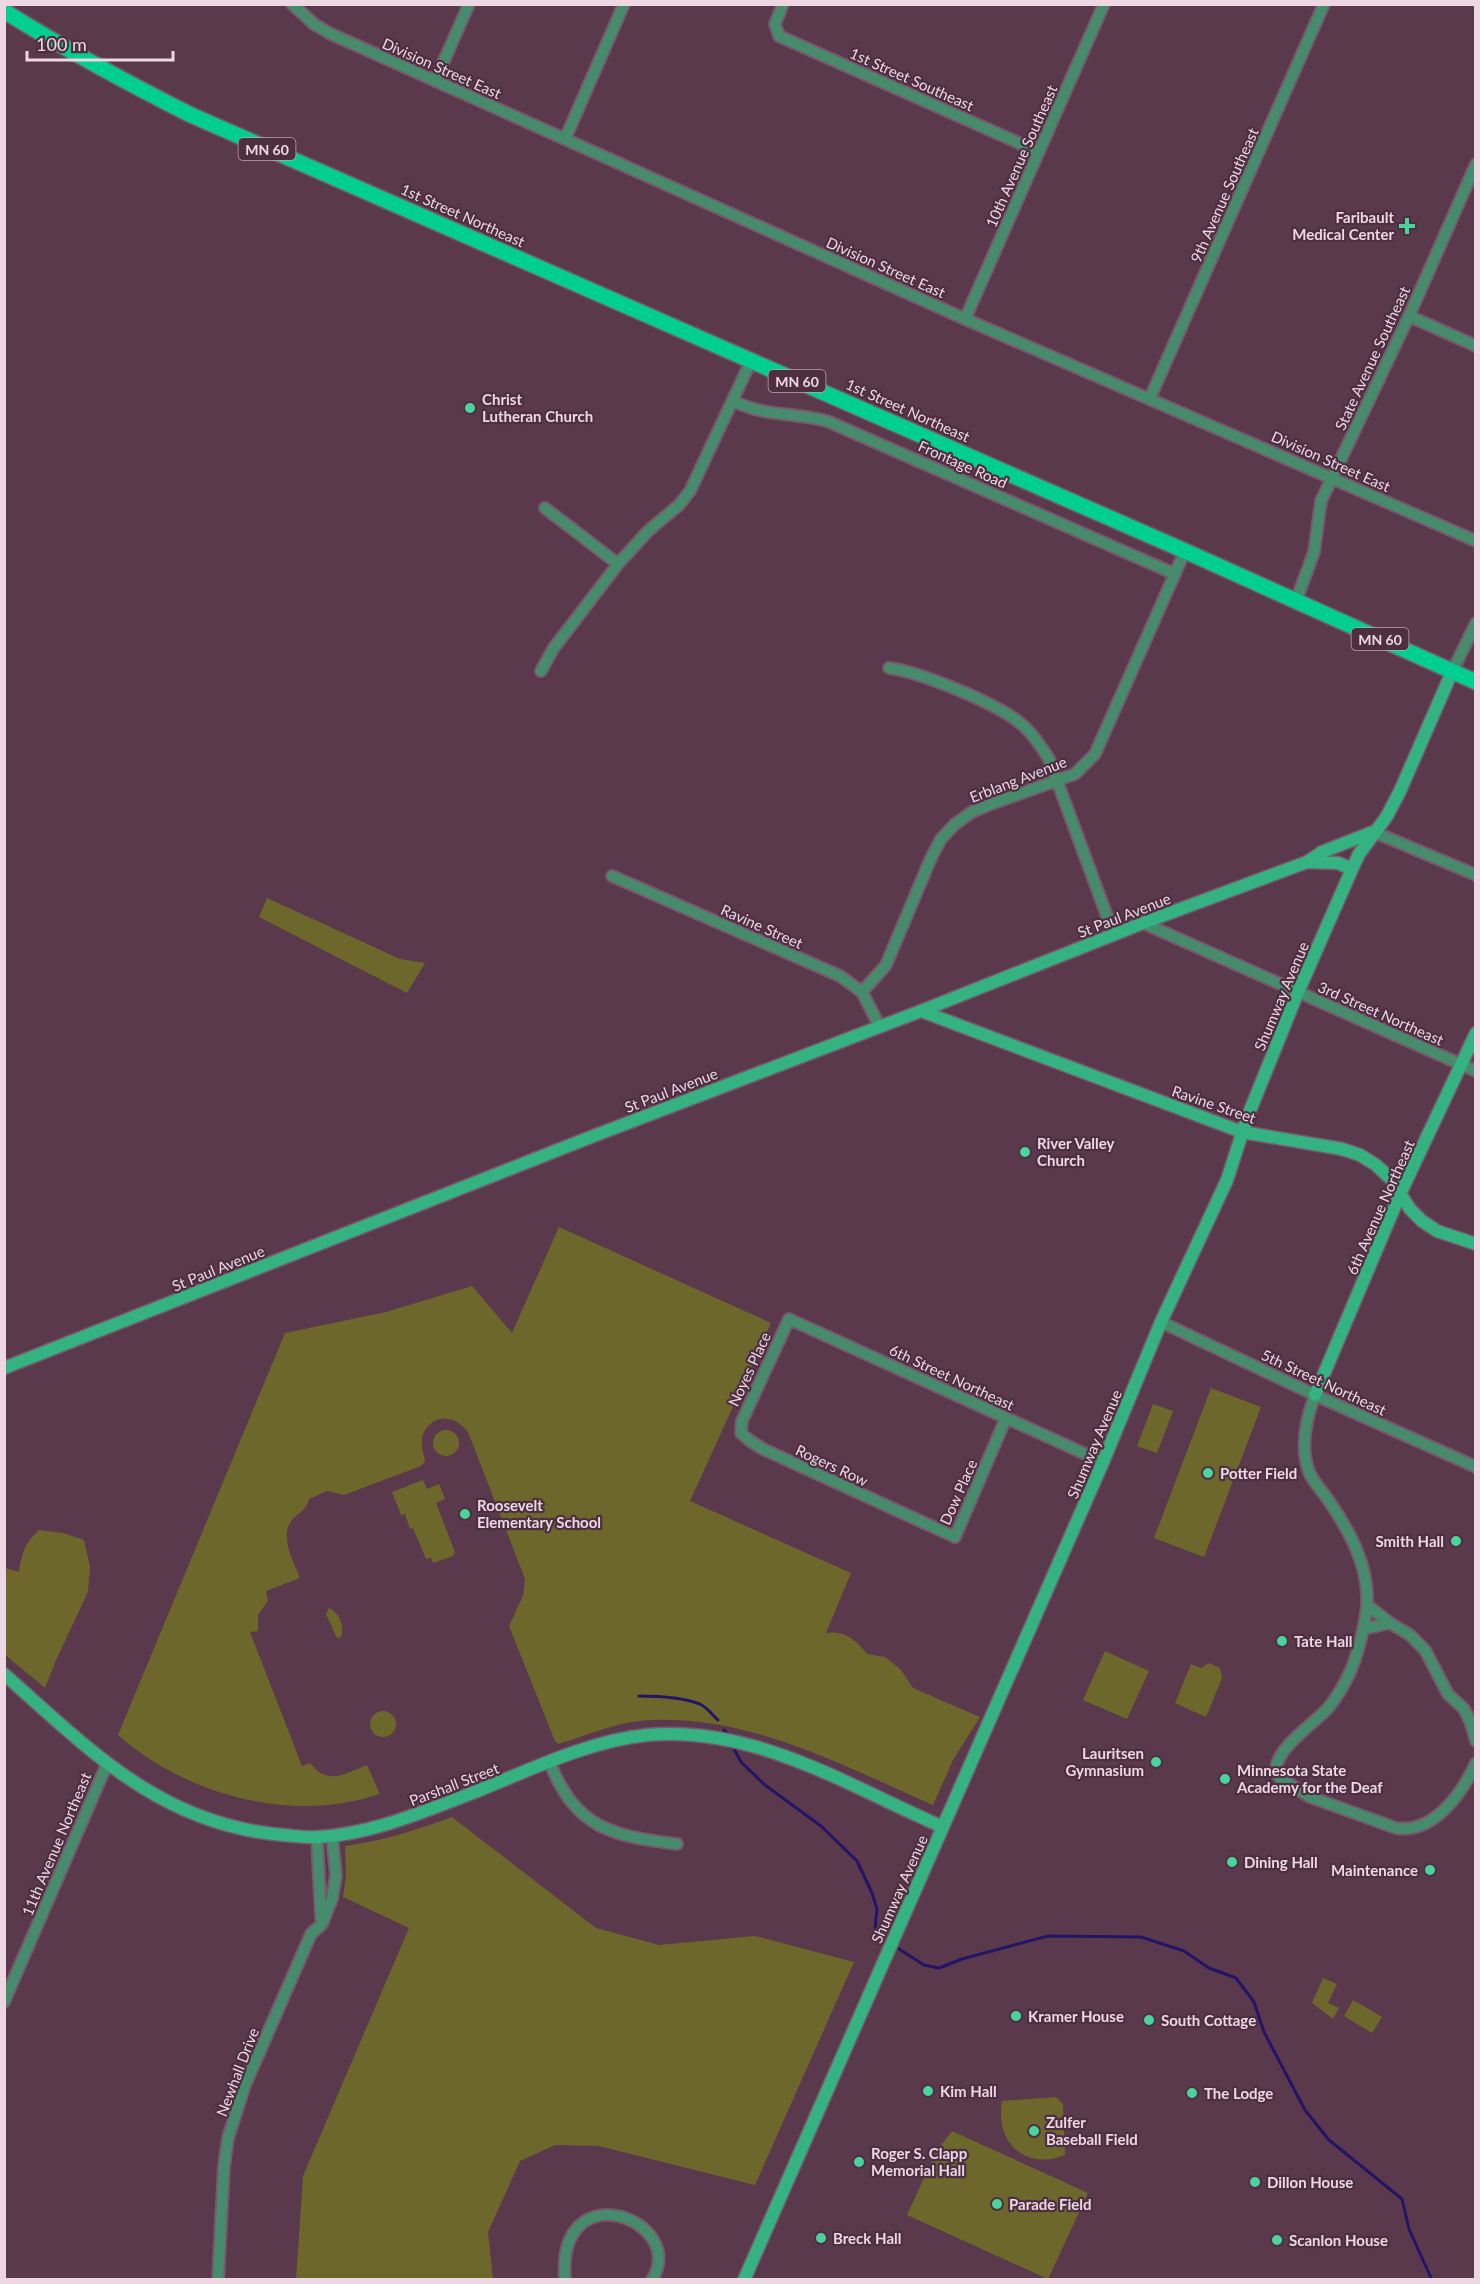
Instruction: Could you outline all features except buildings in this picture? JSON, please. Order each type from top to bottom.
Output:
[{"type":"main road","name":"1st Street Northeast","points":[[4,11],[59,46],[124,82],[226,131],[1185,551],[1476,682]]},
{"type":"street","name":"Division Street East","points":[[292,4],[314,24],[329,33],[964,319],[1476,541]]},
{"type":"street","points":[[435,81],[469,4]]},
{"type":"street","points":[[565,138],[624,4]]},
{"type":"street","name":"1st Street Southeast","points":[[783,4],[775,24],[779,36],[1039,152]]},
{"type":"street","name":"10th Avenue Southeast","points":[[964,319],[1104,4]]},
{"type":"street","name":"9th Avenue Southeast","points":[[1150,398],[1324,4]]},
{"type":"street","name":"State Avenue Southeast","points":[[1296,601],[1314,552],[1321,501],[1409,316],[1476,164]]},
{"type":"street","points":[[1409,316],[1476,346]]},
{"type":"street","points":[[541,671],[553,649],[618,564],[648,531],[679,505],[690,491],[751,361]]},
{"type":"street","name":"Frontage Road","points":[[733,401],[767,414],[807,416],[827,421],[1175,574]]},
{"type":"street","points":[[545,508],[618,564]]},
{"type":"street","name":"Erblang Avenue","points":[[862,992],[886,965],[931,858],[941,839],[955,824],[972,812],[991,804],[1075,774],[1090,762],[1185,551]]},
{"type":"street","name":"Shumway Avenue","points":[[744,2280],[1103,1462],[1161,1322],[1227,1180],[1242,1132],[1298,992],[1352,869],[1359,854],[1387,816],[1400,791],[1476,623]]},
{"type":"street","points":[[889,668],[908,671],[1003,711],[1022,724],[1037,740],[1049,759],[1114,935]]},
{"type":"street","points":[[1307,862],[1322,852],[1374,832],[1476,875]]},
{"type":"street","name":"St Paul Avenue","points":[[4,1368],[585,1139],[1307,862],[1338,862],[1352,869]]},
{"type":"street","name":"Ravine Street","points":[[612,876],[840,976],[862,992],[880,1027]]},
{"type":"street","name":"3rd Street Northeast","points":[[1143,923],[1476,1071]]},
{"type":"street","name":"Ravine Street","points":[[921,1011],[1242,1132],[1342,1149],[1360,1155],[1383,1171],[1410,1209],[1422,1221],[1437,1231],[1476,1244]]},
{"type":"street","name":"6th Avenue Northeast","points":[[1315,1395],[1400,1194],[1476,1034]]},
{"type":"street","name":"6th Street Northeast","points":[[789,1319],[1103,1462]]},
{"type":"street","name":"Noyes Place","points":[[741,1432],[742,1421],[789,1319]]},
{"type":"street","name":"5th Street Northeast","points":[[1161,1322],[1315,1395],[1476,1467]]},
{"type":"street","points":[[1315,1395],[1307,1416],[1304,1442],[1310,1474],[1344,1523],[1358,1551],[1364,1572],[1367,1605],[1351,1671],[1329,1706],[1282,1754],[1276,1766],[1279,1777],[1310,1797],[1396,1828],[1411,1828],[1422,1825],[1441,1813],[1454,1800],[1468,1780],[1476,1763]]},
{"type":"street","name":"Dow Place","points":[[914,1519],[955,1537],[1006,1418]]},
{"type":"street","name":"Rogers Row","points":[[741,1432],[763,1449],[914,1519]]},
{"type":"street","points":[[1367,1605],[1410,1635],[1425,1650],[1449,1694],[1464,1709],[1476,1742]]},
{"type":"street","points":[[1363,1629],[1390,1623]]},
{"type":"street","name":"Parshall Street","points":[[4,1674],[107,1764],[162,1800],[224,1825],[264,1833],[317,1838],[402,1820],[587,1748],[648,1735],[713,1737],[776,1752],[943,1827]]},
{"type":"street","points":[[550,1763],[566,1796],[593,1822],[604,1829],[631,1838],[677,1844]]},
{"type":"street","name":"11th Avenue Northeast","points":[[4,2002],[107,1764]]},
{"type":"street","name":"Newhall Drive","points":[[218,2280],[224,2166],[236,2111],[310,1934],[322,1924],[332,1899],[336,1875],[332,1836]]},
{"type":"street","points":[[317,1838],[322,1924]]},
{"type":"street","points":[[564,2280],[566,2243],[576,2227],[585,2220],[608,2216],[619,2217],[639,2225],[656,2241],[659,2265],[652,2280]]},
{"type":"shaded area","points":[[267,898],[400,959],[425,963],[407,993],[259,917]]},
{"type":"shaded area","name":"Roosevelt Elementary School","points":[[559,1227],[771,1323],[690,1501],[851,1573],[826,1633],[839,1633],[849,1637],[867,1654],[885,1657],[901,1670],[913,1688],[980,1717],[953,1760],[933,1805],[797,1746],[726,1726],[689,1721],[640,1721],[605,1729],[559,1744],[555,1741],[509,1626],[523,1596],[525,1579],[468,1432],[457,1422],[448,1419],[434,1421],[424,1432],[422,1449],[425,1461],[421,1466],[344,1495],[327,1491],[309,1499],[306,1507],[290,1523],[287,1531],[288,1547],[300,1578],[266,1591],[268,1601],[258,1615],[258,1631],[250,1632],[302,1766],[310,1763],[323,1774],[337,1776],[367,1765],[380,1794],[346,1803],[312,1806],[276,1804],[242,1798],[208,1788],[175,1774],[145,1756],[118,1735],[285,1333],[386,1312],[472,1286],[512,1333]]},
{"type":"shaded area","name":"Potter Field","points":[[1211,1388],[1261,1407],[1204,1557],[1154,1538]]},
{"type":"shaded area","points":[[1153,1404],[1173,1411],[1157,1453],[1137,1446]]},
{"type":"shaded area","points":[[446,1430],[455,1434],[459,1443],[455,1452],[446,1456],[437,1452],[433,1443],[437,1434]]},
{"type":"shaded area","points":[[423,1480],[427,1489],[439,1484],[445,1499],[436,1503],[455,1552],[453,1556],[433,1563],[431,1558],[426,1559],[413,1528],[410,1529],[405,1514],[401,1515],[392,1492]]},
{"type":"shaded area","points":[[39,1530],[63,1533],[84,1540],[90,1567],[88,1592],[45,1688],[4,1654],[5,1568],[19,1572],[24,1549]]},
{"type":"shaded area","points":[[329,1608],[340,1620],[341,1637],[337,1638],[326,1614]]},
{"type":"shaded area","points":[[1105,1651],[1149,1671],[1127,1719],[1083,1700]]},
{"type":"shaded area","points":[[1209,1663],[1220,1668],[1222,1678],[1206,1717],[1175,1703],[1191,1664],[1201,1668]]},
{"type":"shaded area","points":[[383,1711],[392,1715],[396,1724],[392,1733],[383,1737],[374,1733],[370,1724],[374,1715]]},
{"type":"shaded area","points":[[452,1817],[596,1928],[659,1945],[755,1936],[854,1962],[755,2185],[599,2146],[555,2145],[520,2161],[488,2232],[493,2279],[296,2279],[303,2176],[409,1928],[343,1897],[346,1875],[345,1846],[400,1835]]},
{"type":"shaded area","points":[[1323,1978],[1337,1984],[1328,2003],[1339,2008],[1333,2019],[1312,2003]]},
{"type":"shaded area","points":[[1353,2000],[1382,2017],[1372,2033],[1344,2016]]},
{"type":"shaded area","name":"Zulfer Baseball Field","points":[[1056,2097],[1063,2104],[1065,2155],[1050,2159],[1025,2156],[1008,2140],[1003,2129],[1002,2101]]},
{"type":"shaded area","name":"Parade Field","points":[[952,2131],[1088,2193],[1048,2279],[907,2215],[936,2152]]},
{"type":"waterway","points":[[639,1696],[694,1702],[705,1707],[718,1720]]},
{"type":"waterway","points":[[724,1730],[727,1733]]},
{"type":"waterway","points":[[732,1745],[741,1762],[765,1785],[821,1826],[857,1861],[877,1909],[875,1929],[878,1936]]},
{"type":"waterway","points":[[899,1949],[924,1965],[939,1968],[962,1959],[1048,1936],[1141,1937],[1184,1951],[1209,1968],[1236,1978],[1254,2002],[1264,2032],[1305,2110],[1329,2140],[1402,2199],[1409,2229],[1432,2280]]},
{"type":"place","name":"Faribault Medical Center","points":[[1407,226]]},
{"type":"place","name":"Christ Lutheran Church","points":[[470,408]]},
{"type":"place","name":"River Valley Church","points":[[1025,1152]]},
{"type":"place","name":"Potter Field","points":[[1208,1473]]},
{"type":"place","name":"Roosevelt Elementary School","points":[[465,1514]]},
{"type":"place","name":"Smith Hall","points":[[1456,1541]]},
{"type":"place","name":"Tate Hall","points":[[1282,1641]]},
{"type":"place","name":"Lauritsen Gymnasium","points":[[1156,1762]]},
{"type":"place","name":"Minnesota State Academy for the Deaf","points":[[1225,1779]]},
{"type":"place","name":"Dining Hall","points":[[1232,1862]]},
{"type":"place","name":"Maintenance","points":[[1430,1870]]},
{"type":"place","name":"Kramer House","points":[[1016,2016]]},
{"type":"place","name":"South Cottage","points":[[1149,2020]]},
{"type":"place","name":"Kim Hall","points":[[928,2091]]},
{"type":"place","name":"The Lodge","points":[[1192,2093]]},
{"type":"place","name":"Zulfer Baseball Field","points":[[1034,2131]]},
{"type":"place","name":"Roger S. Clapp Memorial Hall","points":[[859,2162]]},
{"type":"place","name":"Dillon House","points":[[1255,2182]]},
{"type":"place","name":"Parade Field","points":[[997,2204]]},
{"type":"place","name":"Breck Hall","points":[[821,2238]]},
{"type":"place","name":"Scanlon House","points":[[1277,2240]]}]
